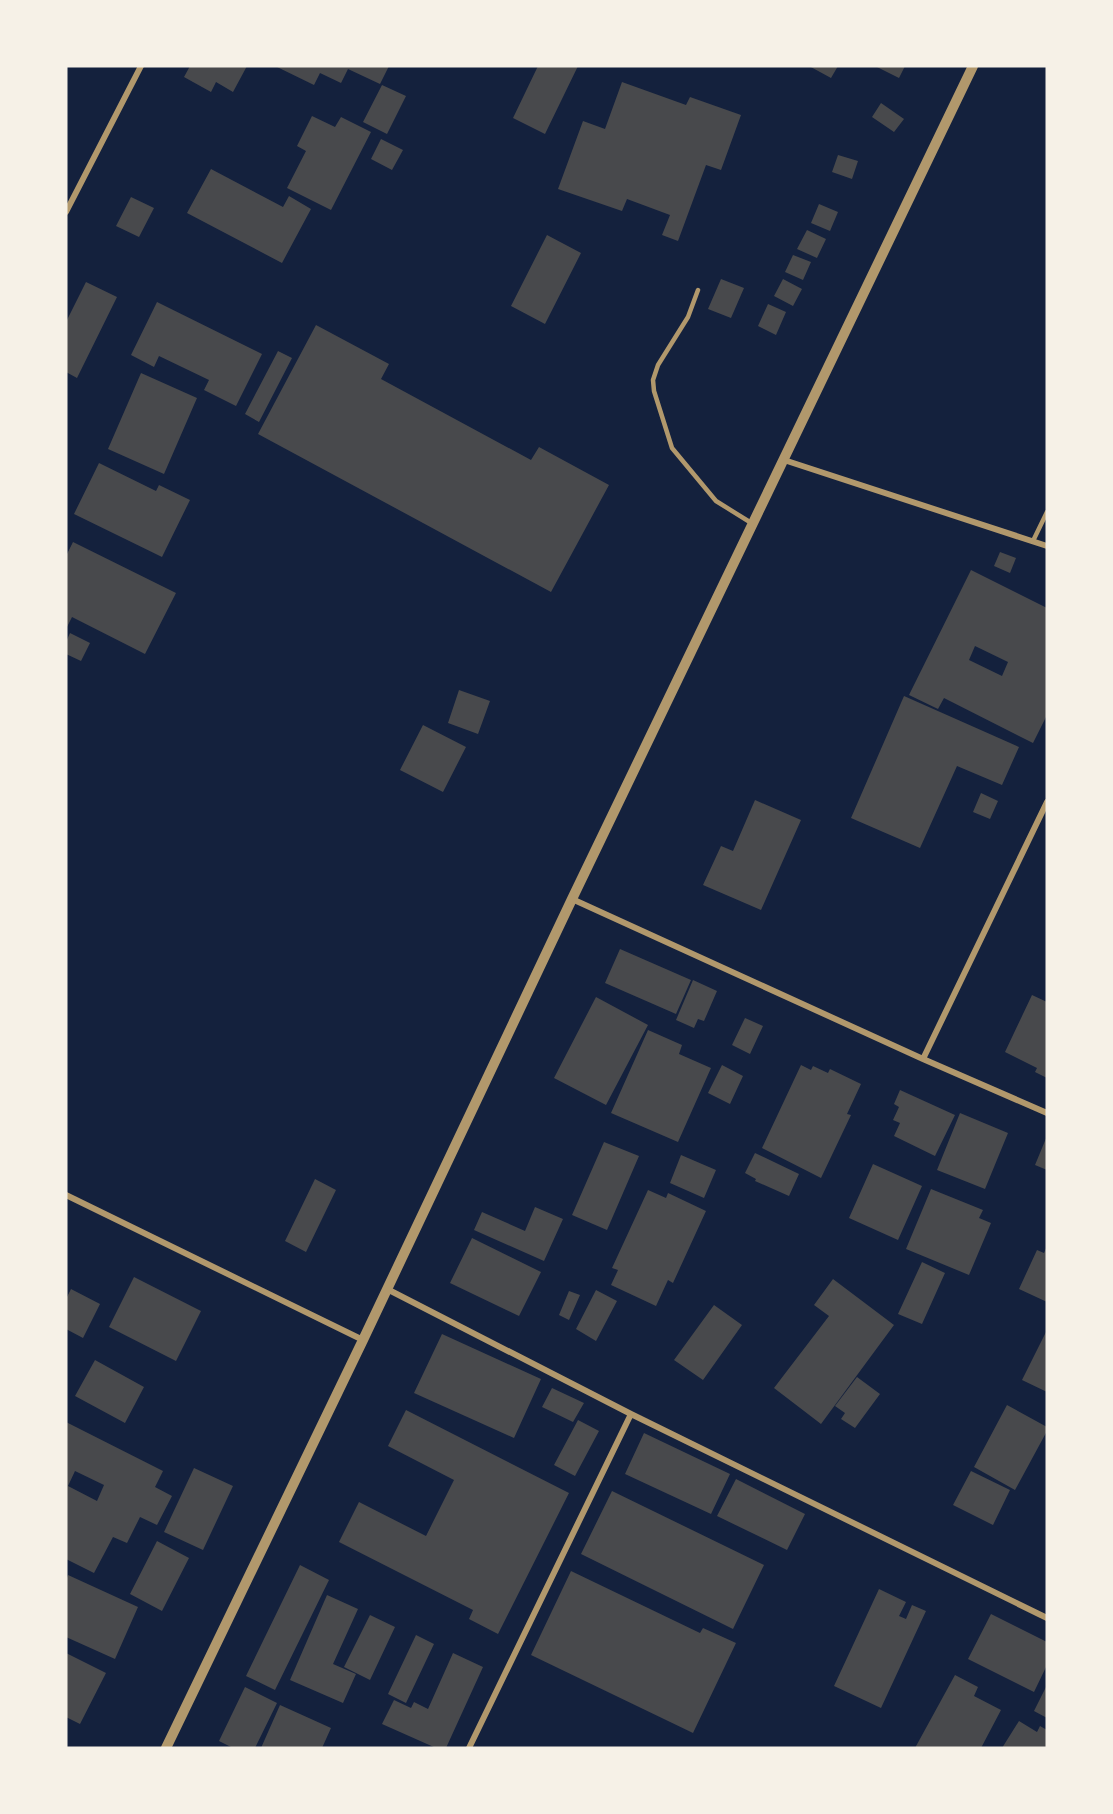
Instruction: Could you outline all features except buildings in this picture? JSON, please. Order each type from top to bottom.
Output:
[{"type":"street","points":[[66,212],[141,66]]},
{"type":"street","points":[[166,1748],[973,66]]},
{"type":"street","points":[[784,459],[1047,546]]},
{"type":"street","points":[[923,1059],[1047,802]]},
{"type":"street","points":[[572,899],[1047,1113]]},
{"type":"street","points":[[66,1195],[363,1340]]},
{"type":"street","points":[[387,1289],[631,1414],[1047,1618]]},
{"type":"street","points":[[469,1748],[631,1414]]},
{"type":"lane","points":[[698,290],[688,317],[658,365],[652,380],[654,391],[672,448],[716,501],[753,524]]},
{"type":"lane","points":[[1033,542],[1047,512]]}]
